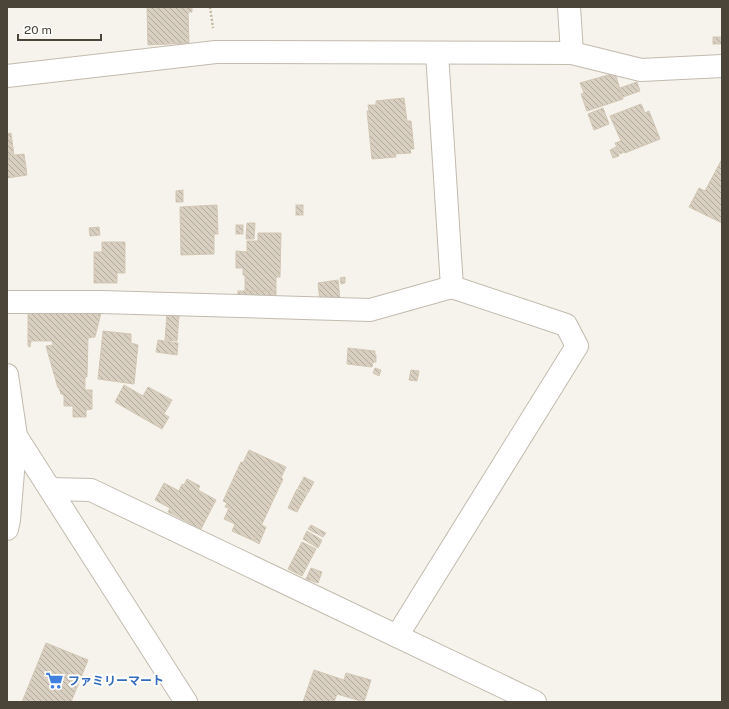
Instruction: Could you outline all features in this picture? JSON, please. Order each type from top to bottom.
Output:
[{"type":"street","points":[[569,7],[572,53]]},
{"type":"street","points":[[7,76],[216,52],[572,53],[641,70],[722,66]]},
{"type":"street","points":[[436,53],[452,287]]},
{"type":"street","points":[[7,302],[101,302],[370,310],[452,287],[566,325],[577,346],[397,636]]},
{"type":"street","points":[[7,375],[11,429],[9,520],[7,529]]},
{"type":"street","points":[[11,429],[186,702]]},
{"type":"street","points":[[50,489],[91,490],[535,702]]},
{"type":"building","points":[[147,7],[192,7],[192,12],[188,12],[189,43],[148,45]]},
{"type":"building","points":[[713,37],[722,37],[722,44],[713,44]]},
{"type":"building","points":[[615,73],[623,99],[587,111],[581,94],[584,93],[580,83]]},
{"type":"building","points":[[637,82],[640,91],[623,97],[620,88]]},
{"type":"building","points":[[404,98],[407,121],[411,121],[414,149],[410,149],[411,153],[395,154],[396,157],[372,159],[367,111],[369,111],[368,105],[376,105],[376,101]]},
{"type":"building","points":[[641,104],[645,113],[649,111],[660,139],[620,154],[615,143],[621,141],[610,116]]},
{"type":"building","points":[[603,108],[609,124],[594,130],[588,114]]},
{"type":"building","points":[[11,133],[14,155],[7,156],[7,134]]},
{"type":"building","points":[[616,147],[619,156],[613,158],[610,150]]},
{"type":"building","points":[[24,154],[27,175],[7,178],[7,156]]},
{"type":"building","points":[[722,159],[722,223],[689,207],[699,188],[705,191]]},
{"type":"building","points":[[183,190],[183,202],[176,202],[176,191]]},
{"type":"building","points":[[217,205],[218,234],[214,234],[214,254],[181,255],[180,207]]},
{"type":"building","points":[[296,205],[303,205],[303,215],[296,215]]},
{"type":"building","points":[[247,223],[255,223],[254,239],[246,239]]},
{"type":"building","points":[[236,225],[243,225],[243,234],[236,234]]},
{"type":"building","points":[[99,227],[100,235],[90,236],[89,228]]},
{"type":"building","points":[[258,233],[281,233],[280,277],[276,277],[276,291],[245,291],[245,275],[243,275],[243,268],[236,268],[236,251],[247,252],[247,241],[258,241]]},
{"type":"building","points":[[102,242],[125,242],[125,273],[117,273],[117,283],[94,283],[94,252],[102,252]]},
{"type":"building","points":[[345,277],[345,283],[341,284],[340,278]]},
{"type":"building","points":[[338,280],[340,300],[320,302],[318,283]]},
{"type":"building","points":[[238,291],[276,291],[276,299],[238,299]]},
{"type":"building","points":[[28,312],[101,313],[95,337],[88,338],[87,377],[85,377],[85,390],[92,390],[92,409],[86,410],[86,417],[73,417],[73,406],[64,406],[64,395],[61,394],[58,388],[46,346],[53,345],[52,341],[31,341],[30,347],[28,346]]},
{"type":"building","points":[[167,314],[179,315],[177,341],[165,340]]},
{"type":"building","points":[[103,331],[131,334],[131,343],[138,345],[134,384],[98,379]]},
{"type":"building","points":[[158,340],[178,343],[177,355],[156,352]]},
{"type":"building","points":[[348,348],[375,351],[376,362],[373,362],[372,367],[347,364]]},
{"type":"building","points":[[375,368],[381,370],[379,376],[373,373]]},
{"type":"building","points":[[411,370],[419,371],[417,381],[409,380]]},
{"type":"building","points":[[124,385],[143,396],[148,387],[172,400],[164,414],[169,417],[162,429],[115,402]]},
{"type":"building","points":[[249,450],[286,467],[281,478],[283,479],[254,541],[232,531],[235,524],[224,519],[229,508],[225,507],[227,503],[223,501],[241,462],[243,463]]},
{"type":"building","points":[[304,477],[314,482],[308,493],[298,488]]},
{"type":"building","points":[[187,479],[200,486],[198,490],[216,500],[201,529],[168,512],[170,508],[155,500],[164,483],[179,491],[182,484],[184,485]]},
{"type":"building","points":[[297,489],[307,494],[297,512],[288,508]]},
{"type":"building","points":[[261,525],[266,527],[259,544],[254,541]]},
{"type":"building","points":[[311,525],[326,533],[323,537],[308,529]]},
{"type":"building","points":[[307,531],[322,540],[318,548],[303,539]]},
{"type":"building","points":[[302,542],[316,549],[302,576],[288,569]]},
{"type":"building","points":[[311,568],[322,572],[318,583],[306,579]]},
{"type":"building","name":"ファミリーマート","points":[[46,643],[88,660],[71,702],[22,702]]},
{"type":"building","points":[[314,670],[344,680],[346,673],[371,680],[364,702],[337,694],[334,702],[303,702]]},
{"type":"place","name":"ファミリーマート","points":[[55,681]]}]
